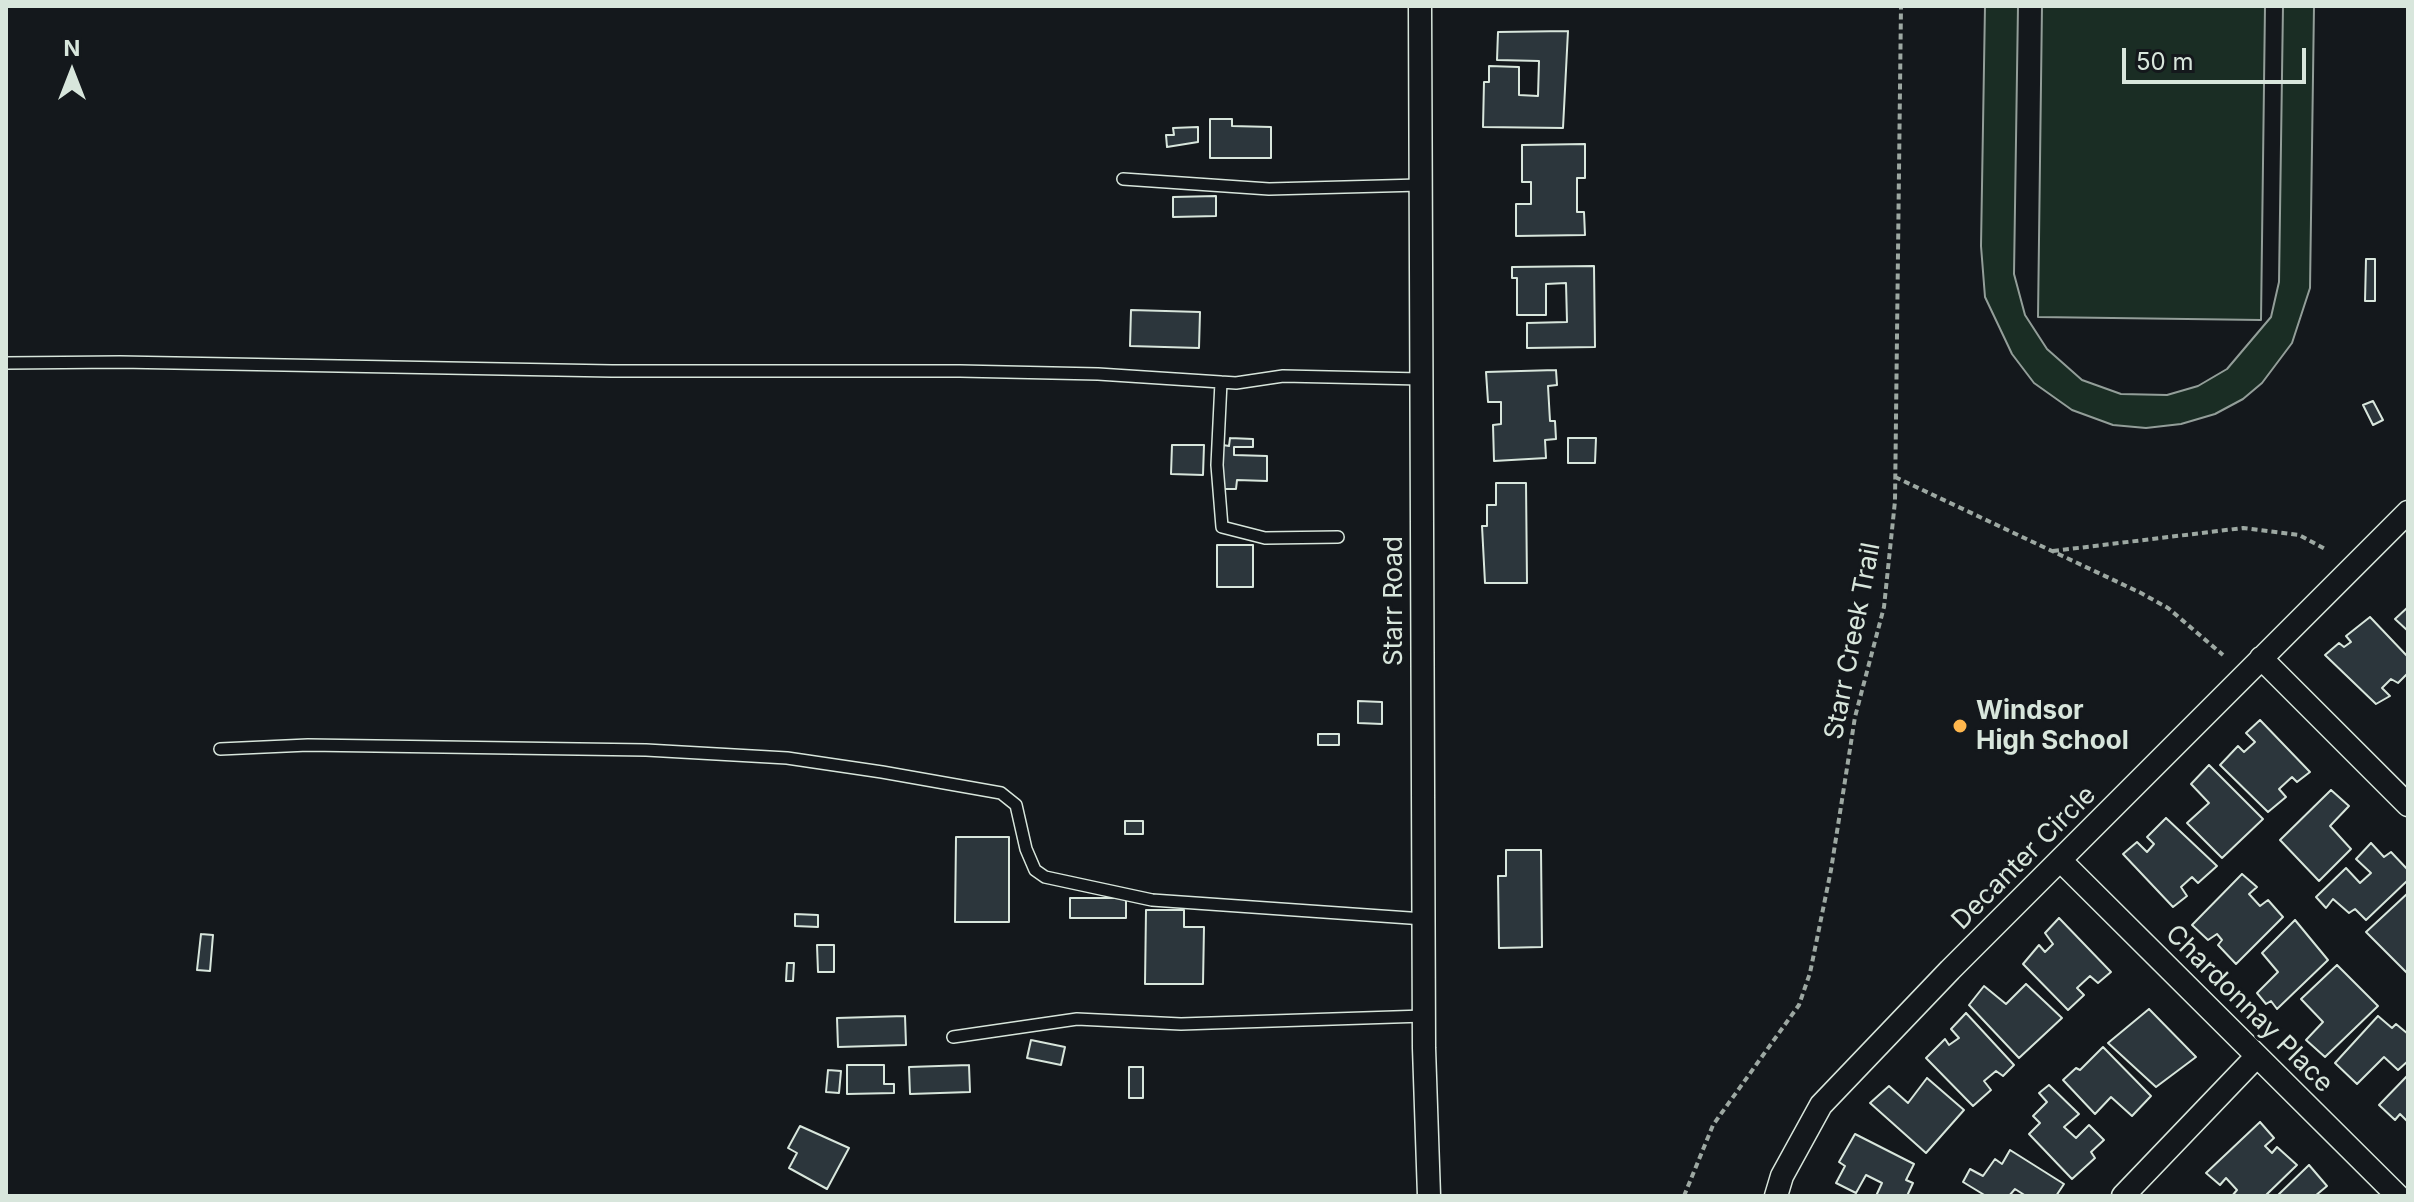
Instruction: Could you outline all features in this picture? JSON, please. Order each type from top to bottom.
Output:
[{"type":"street","name":"Starr Road","points":[[1420,6],[1424,1016],[1429,1196]]},
{"type":"street","name":"Decanter Circle","points":[[1776,1196],[1782,1176],[1821,1105],[1950,970],[2408,512]]},
{"type":"street","points":[[2261,658],[2408,805]]},
{"type":"street","name":"Chardonnay Place","points":[[2061,861],[2398,1196]]},
{"type":"street","points":[[2123,1196],[2257,1056]]},
{"type":"lane","points":[[1123,179],[1269,189],[1420,185]]},
{"type":"lane","points":[[6,363],[120,362],[612,371],[960,371],[1221,382],[1283,376],[1421,379]]},
{"type":"lane","points":[[1221,382],[1217,465],[1222,527],[1265,538],[1338,537]]},
{"type":"lane","points":[[220,749],[308,745],[646,750],[787,758],[1001,793],[1016,805],[1026,849],[1035,870],[1045,877],[1152,900],[1424,919]]},
{"type":"lane","points":[[953,1037],[1077,1019],[1181,1024],[1424,1016]]},
{"type":"path","name":"Starr Creek Trail","points":[[1684,1196],[1713,1125],[1785,1029],[1799,1005],[1810,973],[1831,870],[1855,717],[1884,607],[1895,477],[1901,6]]},
{"type":"path","points":[[1895,477],[2168,608],[2223,655]]},
{"type":"path","points":[[2051,552],[2243,528],[2299,535],[2327,550]]},
{"type":"green space","points":[[1985,6],[2018,6],[2014,274],[2025,315],[2047,349],[2082,380],[2121,394],[2167,395],[2198,386],[2227,369],[2271,317],[2279,282],[2283,6],[2314,6],[2310,288],[2292,343],[2262,383],[2243,399],[2215,414],[2181,424],[2146,428],[2113,425],[2072,410],[2034,383],[2012,354],[1985,297],[1981,246]]},
{"type":"green space","points":[[2042,6],[2265,6],[2261,320],[2038,317]]},
{"type":"building","points":[[1568,31],[1563,128],[1483,127],[1484,82],[1489,82],[1489,66],[1519,67],[1519,95],[1538,96],[1539,61],[1497,60],[1498,32]]},
{"type":"building","points":[[1210,119],[1232,119],[1232,126],[1271,127],[1271,158],[1210,158]]},
{"type":"building","points":[[1198,127],[1198,142],[1167,147],[1166,135],[1174,135],[1173,128]]},
{"type":"building","points":[[1585,144],[1585,178],[1577,178],[1577,212],[1584,212],[1585,235],[1516,236],[1516,204],[1531,204],[1531,182],[1522,182],[1522,145]]},
{"type":"building","points":[[1216,196],[1216,216],[1173,217],[1173,197]]},
{"type":"building","points":[[2366,259],[2375,259],[2375,301],[2365,301]]},
{"type":"building","points":[[1594,266],[1595,347],[1527,348],[1527,323],[1567,322],[1566,283],[1546,284],[1546,315],[1517,315],[1517,278],[1512,278],[1512,267]]},
{"type":"building","points":[[1131,310],[1200,312],[1199,348],[1130,346]]},
{"type":"building","points":[[1556,370],[1557,385],[1548,386],[1550,421],[1555,421],[1556,439],[1545,440],[1546,458],[1494,461],[1493,425],[1501,424],[1501,402],[1488,402],[1486,372]]},
{"type":"building","points":[[2373,401],[2383,420],[2373,425],[2363,405]]},
{"type":"building","points":[[1230,438],[1253,439],[1253,447],[1234,447],[1234,455],[1267,456],[1267,481],[1237,480],[1236,489],[1222,489],[1223,445],[1229,446]]},
{"type":"building","points":[[1568,438],[1596,438],[1595,463],[1568,463]]},
{"type":"building","points":[[1172,445],[1204,445],[1203,475],[1171,474]]},
{"type":"building","points":[[1496,483],[1526,483],[1527,583],[1485,583],[1482,526],[1487,526],[1487,505],[1496,505]]},
{"type":"building","points":[[1217,545],[1253,545],[1253,587],[1217,587]]},
{"type":"building","points":[[2408,607],[2408,631],[2395,619]]},
{"type":"building","points":[[2370,617],[2408,657],[2408,673],[2398,683],[2391,679],[2382,688],[2390,696],[2376,704],[2325,655],[2339,643],[2344,647],[2351,642],[2346,636]]},
{"type":"building","points":[[1358,701],[1382,702],[1382,724],[1358,723]]},
{"type":"building","points":[[2260,720],[2310,772],[2297,782],[2292,777],[2279,789],[2286,797],[2268,812],[2220,765],[2238,746],[2244,752],[2255,742],[2246,733]]},
{"type":"building","points":[[1318,734],[1339,734],[1339,745],[1318,745]]},
{"type":"building","points":[[2209,765],[2263,819],[2222,858],[2187,823],[2209,803],[2191,784]]},
{"type":"building","points":[[2331,790],[2349,806],[2330,826],[2351,849],[2319,881],[2280,840]]},
{"type":"building","points":[[2166,818],[2217,866],[2198,883],[2192,877],[2181,887],[2187,896],[2173,907],[2123,854],[2137,842],[2147,852],[2154,844],[2147,837]]},
{"type":"building","points":[[1125,821],[1143,821],[1143,834],[1125,834]]},
{"type":"building","points":[[956,837],[1009,837],[1009,922],[955,922]]},
{"type":"building","points":[[2371,843],[2384,857],[2391,852],[2408,870],[2408,880],[2366,920],[2355,909],[2349,913],[2333,899],[2326,908],[2316,897],[2346,868],[2360,883],[2371,873],[2356,859]]},
{"type":"building","points":[[1506,850],[1541,850],[1542,947],[1499,948],[1498,876],[1506,876]]},
{"type":"building","points":[[2242,874],[2257,887],[2249,894],[2260,906],[2268,900],[2283,917],[2236,964],[2218,945],[2222,940],[2217,934],[2208,940],[2192,925]]},
{"type":"building","points":[[2408,893],[2408,973],[2407,973],[2366,932]]},
{"type":"building","points":[[1070,898],[1126,898],[1126,918],[1070,918]]},
{"type":"building","points":[[1146,910],[1184,910],[1184,927],[1204,927],[1203,984],[1145,984]]},
{"type":"building","points":[[795,914],[818,915],[818,927],[795,926]]},
{"type":"building","points":[[2059,918],[2111,972],[2098,983],[2090,976],[2077,988],[2084,995],[2068,1010],[2023,964],[2039,945],[2045,952],[2053,944],[2045,933]]},
{"type":"building","points":[[2295,920],[2328,960],[2277,1009],[2271,1001],[2266,1004],[2257,993],[2278,972],[2262,953]]},
{"type":"building","points":[[201,934],[213,935],[210,971],[197,970]]},
{"type":"building","points":[[817,945],[834,945],[834,972],[818,972]]},
{"type":"building","points":[[787,963],[794,963],[793,981],[786,981]]},
{"type":"building","points":[[2337,965],[2378,1006],[2325,1057],[2306,1040],[2323,1022],[2301,999]]},
{"type":"building","points":[[2026,984],[2062,1018],[2019,1058],[1969,1005],[1984,986],[2006,1004]]},
{"type":"building","points":[[2149,1009],[2196,1057],[2156,1087],[2108,1043]]},
{"type":"building","points":[[1966,1013],[2014,1065],[2003,1076],[1996,1071],[1984,1081],[1991,1090],[1973,1106],[1926,1058],[1945,1039],[1949,1045],[1959,1038],[1951,1029]]},
{"type":"building","points":[[905,1016],[906,1045],[838,1047],[837,1018]]},
{"type":"building","points":[[2378,1016],[2392,1028],[2396,1024],[2408,1034],[2408,1061],[2398,1070],[2384,1057],[2357,1084],[2335,1063]]},
{"type":"building","points":[[1031,1040],[1065,1047],[1061,1065],[1027,1058]]},
{"type":"building","points":[[2103,1047],[2151,1096],[2132,1116],[2111,1097],[2095,1114],[2063,1080],[2076,1068],[2080,1070]]},
{"type":"building","points":[[847,1065],[884,1065],[884,1084],[894,1084],[894,1093],[847,1094]]},
{"type":"building","points":[[969,1065],[970,1092],[910,1094],[909,1067]]},
{"type":"building","points":[[1129,1067],[1143,1067],[1143,1098],[1129,1098]]},
{"type":"building","points":[[828,1070],[841,1071],[839,1093],[826,1092]]},
{"type":"building","points":[[2408,1075],[2408,1122],[2400,1114],[2395,1120],[2379,1105]]},
{"type":"building","points":[[1927,1078],[1964,1110],[1926,1153],[1870,1103],[1889,1086],[1908,1103]]},
{"type":"building","points":[[2049,1085],[2079,1114],[2064,1127],[2076,1138],[2089,1125],[2104,1140],[2091,1152],[2095,1158],[2072,1179],[2029,1134],[2040,1123],[2033,1116],[2047,1102],[2039,1093]]},
{"type":"building","points":[[2260,1122],[2274,1138],[2265,1146],[2272,1153],[2277,1147],[2297,1165],[2265,1196],[2232,1196],[2237,1190],[2226,1178],[2220,1185],[2206,1173]]},
{"type":"building","points":[[800,1126],[849,1148],[827,1189],[789,1168],[797,1153],[788,1148]]},
{"type":"building","points":[[1855,1134],[1914,1164],[1906,1180],[1913,1183],[1907,1196],[1876,1196],[1882,1183],[1866,1175],[1856,1193],[1836,1183],[1845,1166],[1839,1162]]},
{"type":"building","points":[[2010,1150],[2064,1184],[2056,1196],[2026,1196],[2015,1189],[2009,1196],[1986,1196],[1963,1182],[1970,1169],[1983,1176],[1995,1159],[2002,1164]]},
{"type":"building","points":[[2309,1165],[2327,1186],[2315,1196],[2277,1196]]},
{"type":"place","name":"Windsor High School","points":[[1960,726]]}]
